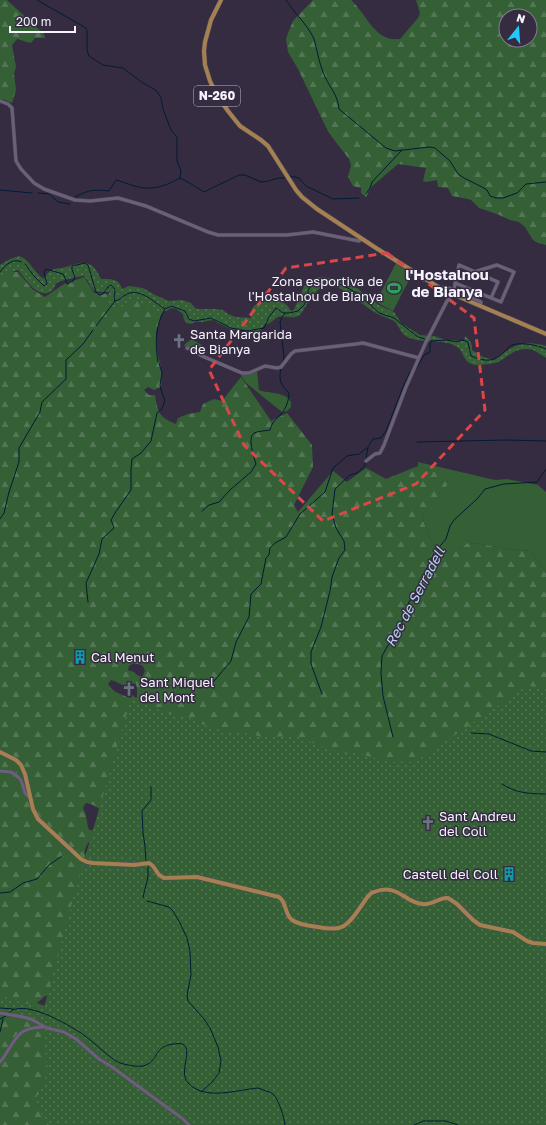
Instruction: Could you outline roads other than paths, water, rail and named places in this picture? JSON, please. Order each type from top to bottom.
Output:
[{"type":"main road","name":"N-260","points":[[221,0],[208,28],[204,51],[205,65],[208,76],[216,94],[228,112],[240,126],[268,146],[296,190],[306,201],[438,287],[452,291],[480,306],[546,334]]},
{"type":"main road","points":[[0,752],[16,760],[21,765],[25,774],[34,812],[38,819],[84,861],[93,863],[134,865],[149,863],[159,875],[164,878],[193,876],[279,897],[283,901],[287,914],[292,920],[325,928],[335,929],[342,927],[354,916],[368,896],[376,891],[394,890],[416,903],[424,905],[442,898],[448,898],[457,904],[480,925],[513,932],[532,943],[546,944]]},
{"type":"street","points":[[0,101],[8,104],[12,108],[16,163],[34,183],[67,198],[82,201],[118,198],[124,199],[146,206],[199,229],[218,235],[291,235],[313,232],[359,241],[362,238]]},
{"type":"street","points":[[366,461],[375,454],[380,453],[406,387],[426,342],[452,291],[459,265],[498,282],[491,298]]},
{"type":"street","points":[[452,291],[491,298],[501,302],[514,272],[497,265],[474,272]]},
{"type":"street","points":[[187,348],[242,373],[250,373],[265,366],[277,368],[281,367],[295,351],[356,344],[363,344],[419,358]]},
{"type":"street","points":[[0,771],[11,772],[18,776],[25,793],[30,798]]},
{"type":"street","points":[[2,1013],[23,1016],[44,1027],[64,1032],[76,1039],[99,1059],[183,1119],[189,1125]]},
{"type":"street","points":[[0,1062],[16,1038],[24,1030],[44,1027]]},
{"type":"waterway","points":[[37,0],[86,28],[87,50],[89,56],[103,65],[123,68],[143,83],[157,91],[161,98],[163,109],[171,130],[177,137],[177,161],[181,171],[180,178]]},
{"type":"waterway","points":[[286,0],[314,39],[325,77],[335,94],[339,109],[386,148],[395,151],[430,147],[435,148],[450,161],[458,174],[487,190],[490,196],[496,198],[503,198],[517,193],[526,184],[546,182]]},
{"type":"waterway","points":[[366,194],[372,182],[402,150]]},
{"type":"waterway","points":[[75,197],[91,191],[109,191],[116,180],[137,187],[150,188],[165,185],[180,178],[204,192],[239,175],[245,175],[261,182],[285,178]]},
{"type":"waterway","points":[[290,176],[299,178],[306,186],[333,199],[359,198]]},
{"type":"waterway","points":[[0,190],[32,193]]},
{"type":"waterway","points":[[38,193],[49,194],[58,202],[70,204]]},
{"type":"waterway","points":[[0,272],[10,262],[22,262]]},
{"type":"waterway","points":[[25,264],[44,286],[47,284],[44,272],[46,269],[63,274],[67,284],[73,281],[75,277],[72,266],[85,263],[88,265],[96,292],[99,295],[103,294],[111,285],[113,286],[115,292],[115,301],[127,294],[142,294],[165,309],[171,306],[185,311],[189,319],[194,321],[211,318],[231,328],[247,331],[264,328],[269,317],[276,308],[283,313],[298,311],[304,305],[308,297],[308,290],[312,285],[319,280],[330,281],[342,285],[357,293],[379,313],[394,318],[418,337],[425,339]]},
{"type":"waterway","points":[[96,326],[115,301]]},
{"type":"waterway","points":[[158,362],[156,348],[157,335],[159,322],[165,309]]},
{"type":"waterway","points":[[283,362],[284,357],[280,322],[285,313]]},
{"type":"waterway","points":[[0,519],[4,513],[19,462],[19,448],[40,412],[42,402],[66,379],[66,360],[83,344],[93,330]]},
{"type":"waterway","points":[[416,369],[424,355],[430,352],[430,344],[432,340]]},
{"type":"waterway","points":[[431,341],[447,340],[456,342],[463,340],[468,342],[471,356],[484,360],[491,360],[499,356],[512,345],[516,344],[529,344],[546,349]]},
{"type":"waterway","points":[[88,602],[86,583],[99,554],[102,539],[114,528],[111,520],[131,490],[132,459],[141,453],[151,441],[157,413],[162,409],[165,400],[160,385],[162,373],[159,363]]},
{"type":"waterway","points":[[202,511],[209,505],[219,502],[230,490],[251,472],[256,464],[251,443],[252,435],[256,432],[270,430],[273,422],[284,410],[288,401],[289,393],[282,385],[280,379],[281,369]]},
{"type":"waterway","points":[[366,459],[368,447],[373,439],[381,438],[386,431],[410,372]]},
{"type":"waterway","points":[[417,442],[507,440],[546,441]]},
{"type":"waterway","points":[[209,687],[231,661],[236,642],[249,617],[251,594],[261,584],[266,558],[269,555],[270,548],[275,543],[286,537],[300,514],[325,492],[333,468],[347,456],[359,454],[367,448]]},
{"type":"waterway","points":[[322,694],[311,664],[311,652],[321,627],[332,577],[339,558],[345,550],[344,541],[336,528],[332,514],[335,489],[350,475],[357,473],[365,466],[365,462]]},
{"type":"waterway","name":"Rec de Serradell","points":[[393,737],[383,696],[381,673],[382,656],[388,645],[396,638],[409,602],[421,586],[423,576],[434,553],[446,539],[450,526],[454,520],[478,498],[485,489],[504,484],[537,482],[546,469]]},
{"type":"waterway","points":[[471,733],[489,734],[531,751],[546,752]]},
{"type":"waterway","points":[[502,784],[523,792],[546,794]]},
{"type":"waterway","points":[[146,861],[142,811],[151,800],[151,787]]},
{"type":"waterway","points":[[0,893],[10,892],[23,883],[37,879],[49,865],[62,856]]},
{"type":"waterway","points":[[144,898],[148,877],[148,867]]},
{"type":"waterway","points":[[147,901],[169,907],[180,923],[187,938],[190,951],[191,975],[187,995],[188,1001],[210,1028],[218,1047],[221,1061],[219,1073],[201,1092]]},
{"type":"waterway","points":[[0,1008],[13,1009]]},
{"type":"waterway","points":[[9,1013],[14,1009],[23,1008],[40,1012],[67,1024],[122,1064],[144,1066],[153,1060],[163,1048],[173,1044],[182,1044],[187,1051],[185,1078],[188,1083],[203,1092],[212,1093],[258,1088],[270,1092],[277,1100],[285,1125]]},
{"type":"waterway","points":[[0,1019],[6,1016]]},
{"type":"waterway","points":[[0,1032],[3,1019]]},
{"type":"waterway","points":[[414,1125],[423,1121],[446,1121],[458,1125]]},
{"type":"place","name":"Zona esportiva de l'Hostalnou de Bianya","points":[[394,288]]},
{"type":"place","name":"Santa Margarida de Bianya","points":[[179,341]]},
{"type":"place","name":"Cal Menut","points":[[80,657]]},
{"type":"place","name":"Sant Miquel del Mont","points":[[129,689]]},
{"type":"place","name":"Sant Andreu del Coll","points":[[428,823]]},
{"type":"place","name":"Castell del Coll","points":[[509,874]]},
{"type":"district","name":"l'Hostalnou de Bianya","points":[[447,284]]}]
